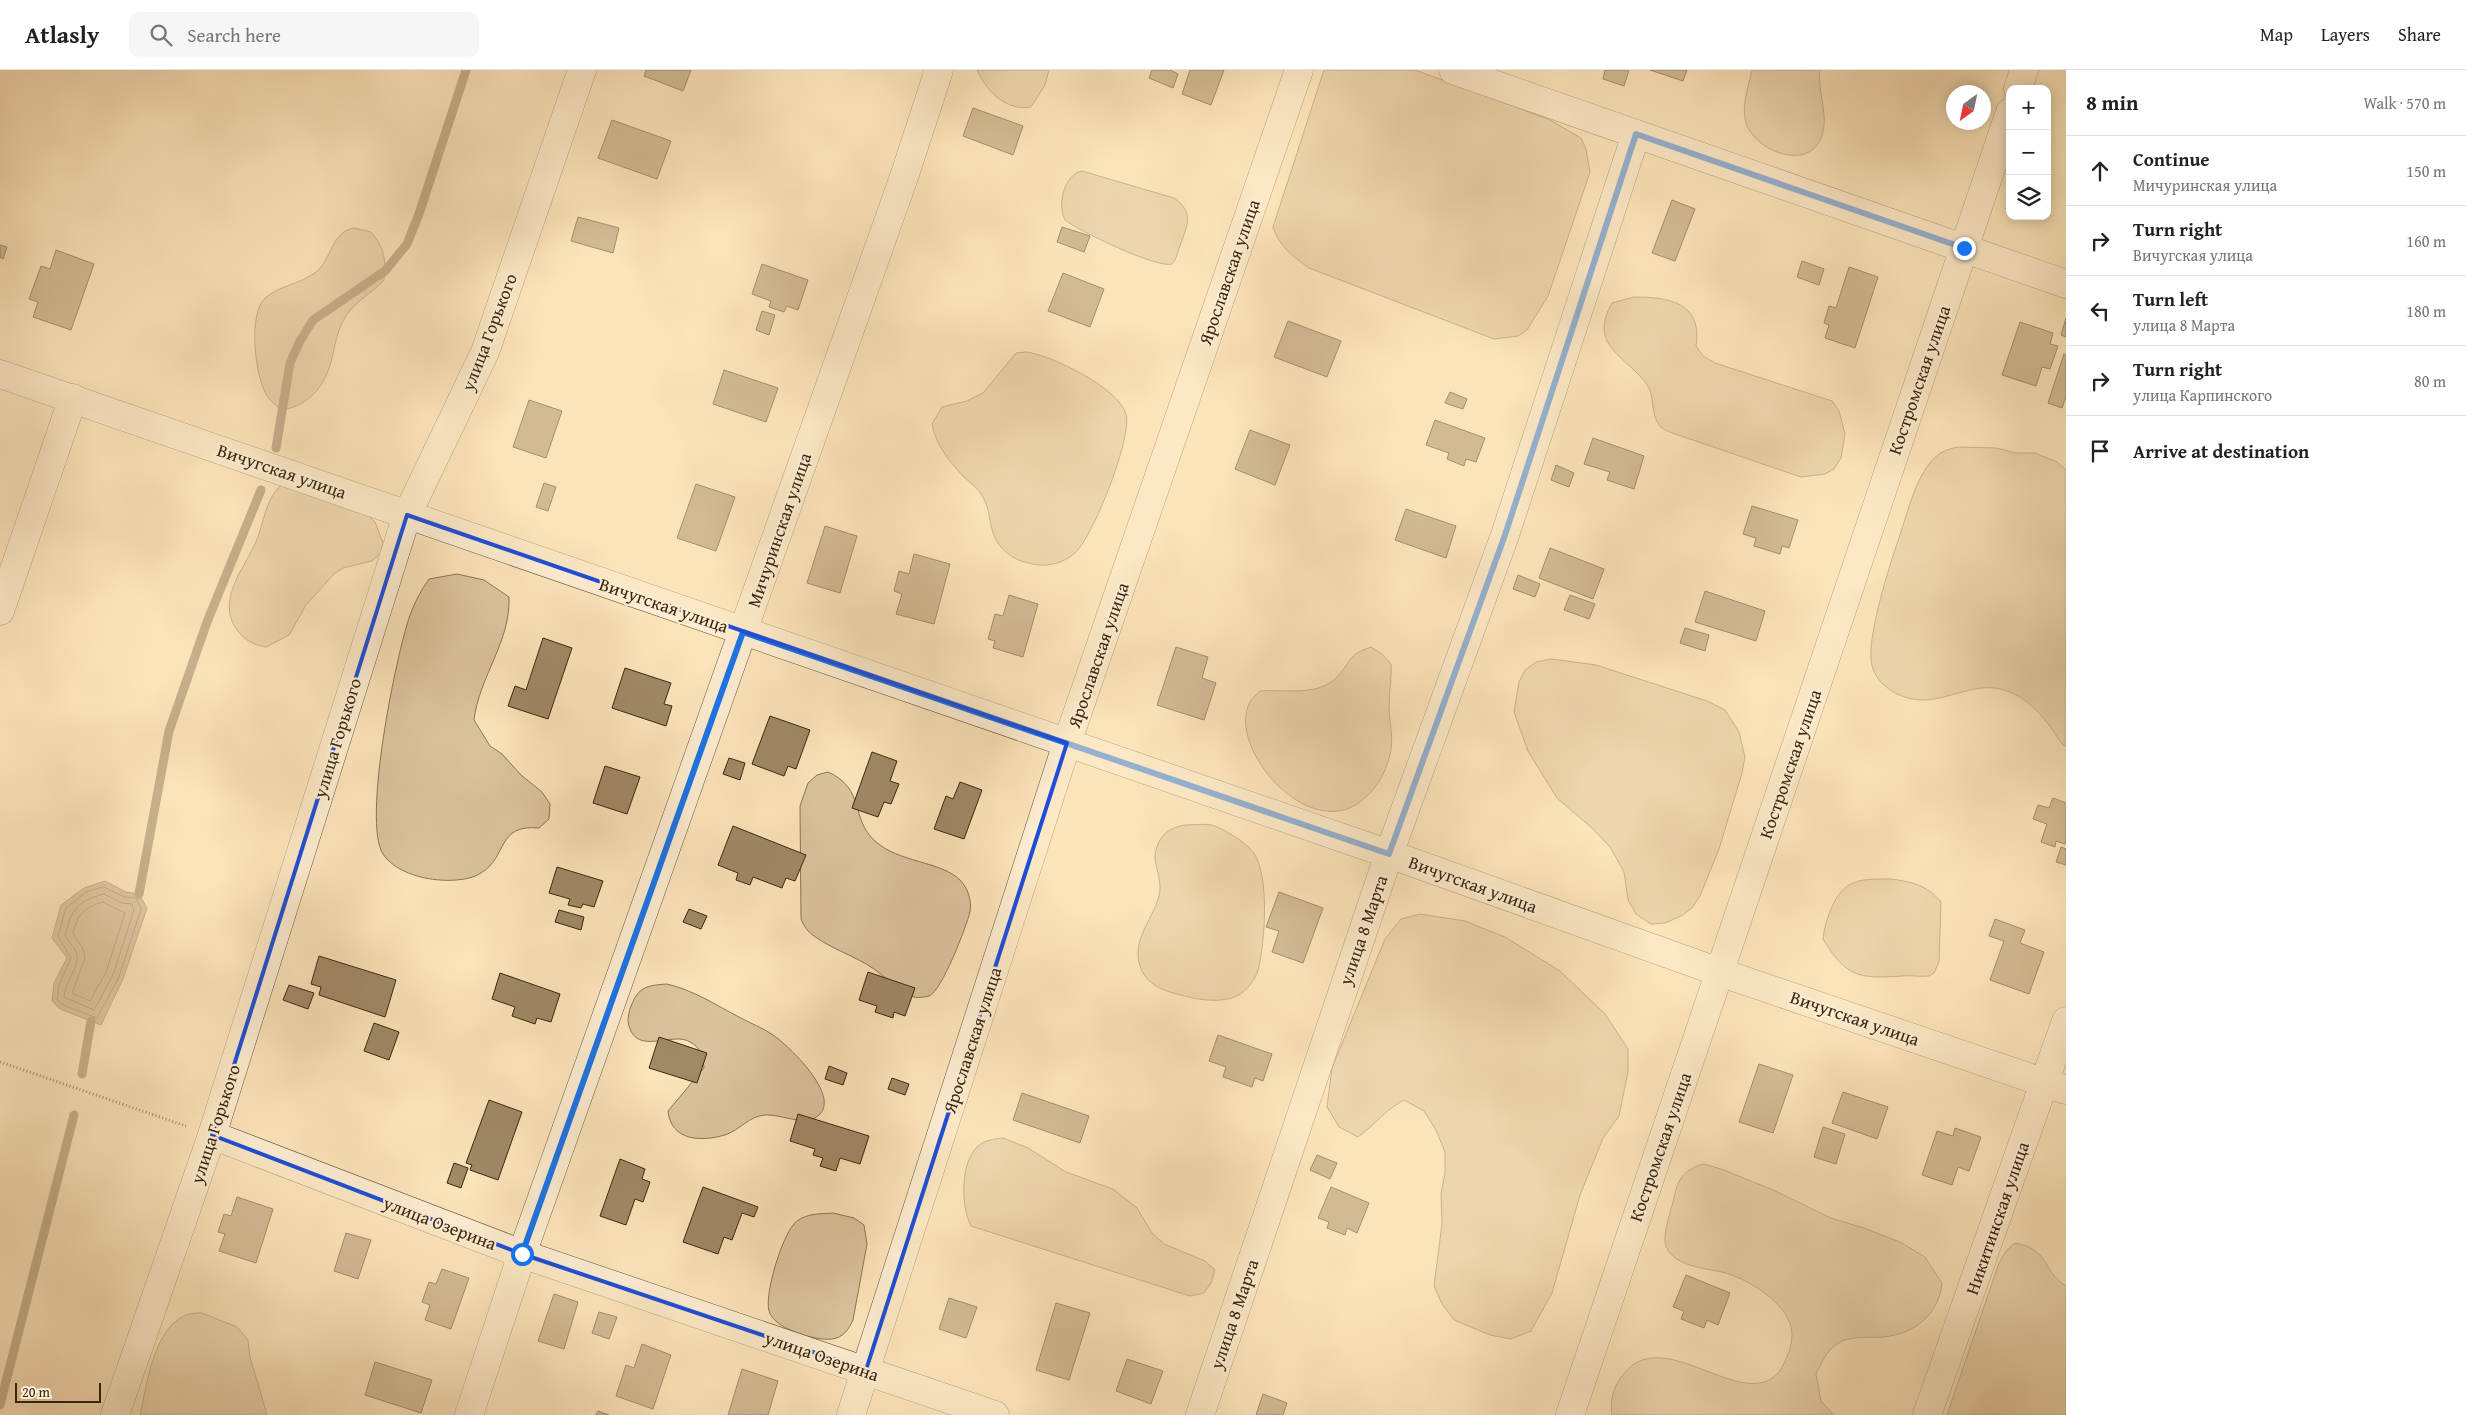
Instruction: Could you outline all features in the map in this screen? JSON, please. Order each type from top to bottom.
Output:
[{"type":"street","name":"улица Горького","points":[[115,1415],[212,1135],[408,515],[485,352],[582,70]]},
{"type":"street","name":"Мичуринская улица","points":[[469,1415],[522,1254],[904,177],[939,70]]},
{"type":"street","name":"Ярославская улица","points":[[851,1415],[1067,743],[1299,70]]},
{"type":"street","points":[[1453,70],[2066,284]]},
{"type":"street","points":[[2019,85],[2024,70]]},
{"type":"street","name":"Костромская улица","points":[[1570,1415],[2006,124]]},
{"type":"street","name":"улица 8 Марта","points":[[1200,1415],[1389,854],[1505,535],[1636,134]]},
{"type":"street","name":"Вичугская улица","points":[[0,374],[1389,854],[1719,972],[2055,1086]]},
{"type":"street","points":[[0,611],[73,398]]},
{"type":"street","name":"Никитинская улица","points":[[1927,1415],[2055,1086],[2066,1021]]},
{"type":"street","name":"улица Озерина","points":[[212,1135],[522,1254],[995,1415]]},
{"type":"path","points":[[0,1062],[212,1135]]},
{"type":"highlighted area","points":[[407,515],[1067,743],[866,1370],[522,1254],[212,1135]]},
{"type":"shaded area","points":[[977,70],[1049,70],[1045,85],[1031,107],[1022,107],[1013,106],[998,98],[986,86]]},
{"type":"shaded area","points":[[1324,70],[1415,70],[1548,119],[1581,138],[1586,149],[1590,172],[1548,296],[1527,330],[1518,336],[1494,339],[1309,268],[1283,246],[1273,227]]},
{"type":"shaded area","points":[[1752,70],[1820,70],[1824,122],[1821,138],[1814,148],[1804,154],[1780,153],[1757,140],[1749,130],[1745,119],[1744,107]]},
{"type":"shaded area","points":[[1082,171],[1174,198],[1181,204],[1185,209],[1188,220],[1176,258],[1172,264],[1151,261],[1136,255],[1101,240],[1065,220],[1062,207],[1064,191],[1071,178],[1076,173]]},
{"type":"shaded area","points":[[354,228],[371,232],[379,243],[385,266],[384,280],[347,314],[338,335],[329,368],[315,393],[300,404],[282,410],[273,403],[262,385],[256,359],[256,317],[260,306],[265,298],[271,294],[316,272],[321,267],[336,240],[346,231]]},
{"type":"shaded area","points":[[1634,297],[1659,298],[1680,305],[1688,311],[1694,320],[1697,331],[1696,346],[1703,356],[1715,363],[1832,401],[1839,411],[1845,434],[1841,458],[1834,469],[1825,474],[1801,477],[1678,435],[1661,427],[1655,417],[1651,394],[1646,383],[1619,356],[1606,339],[1604,329],[1606,317],[1612,303]]},
{"type":"shaded area","points":[[1026,352],[1051,359],[1083,374],[1111,394],[1121,404],[1126,414],[1127,426],[1124,443],[1110,486],[1092,528],[1075,553],[1065,560],[1047,565],[1021,561],[1009,555],[1000,546],[996,540],[983,497],[944,453],[932,424],[942,407],[967,401],[983,393],[1016,353]]},
{"type":"shaded area","points":[[1957,447],[1996,448],[2016,453],[2035,453],[2057,462],[2066,470],[2066,747],[2038,712],[2020,697],[2007,691],[1986,688],[1933,699],[1913,699],[1904,697],[1888,688],[1876,676],[1873,668],[1871,647],[1880,598],[1914,493],[1924,471],[1931,462],[1941,453]]},
{"type":"shaded area","points":[[285,482],[368,515],[375,522],[380,535],[383,543],[382,552],[372,561],[343,568],[335,573],[306,605],[289,635],[266,647],[250,642],[237,630],[231,619],[230,597],[238,575],[255,544],[269,503],[278,488]]},
{"type":"shaded area","points":[[457,574],[484,580],[509,597],[505,629],[482,689],[474,720],[490,746],[502,754],[521,775],[542,792],[550,804],[549,819],[539,828],[525,828],[509,836],[495,859],[481,873],[467,879],[445,880],[425,878],[408,873],[388,860],[383,854],[378,836],[376,809],[383,738],[397,665],[410,615],[418,596],[429,579]]},
{"type":"shaded area","points":[[1371,647],[1382,654],[1391,664],[1389,706],[1392,745],[1383,774],[1366,797],[1344,810],[1322,810],[1299,802],[1278,786],[1261,766],[1250,743],[1246,721],[1250,702],[1260,691],[1300,691],[1321,687],[1337,677],[1354,656]]},
{"type":"shaded area","points":[[1551,659],[1596,665],[1707,701],[1725,710],[1739,732],[1745,757],[1719,849],[1700,896],[1692,908],[1681,916],[1665,923],[1651,924],[1636,914],[1628,900],[1624,872],[1610,847],[1592,828],[1557,798],[1528,751],[1514,712],[1519,682],[1525,670],[1536,662]]},
{"type":"shaded area","points":[[828,772],[840,779],[848,787],[862,823],[875,841],[896,854],[952,874],[963,883],[967,891],[970,899],[970,912],[964,931],[947,971],[934,992],[929,996],[915,997],[905,994],[867,964],[822,942],[802,922],[800,806],[808,783],[817,775]]},
{"type":"shaded area","points":[[1185,825],[1212,825],[1236,837],[1253,852],[1262,876],[1264,927],[1258,970],[1254,979],[1245,990],[1229,999],[1204,1000],[1168,991],[1151,982],[1140,966],[1139,944],[1159,896],[1160,881],[1155,853],[1160,840],[1168,831]]},
{"type":"shaded area","points":[[1891,879],[1919,885],[1936,896],[1941,902],[1939,962],[1934,973],[1929,976],[1874,977],[1855,973],[1839,961],[1823,939],[1830,913],[1842,891],[1855,882],[1862,880]]},
{"type":"shaded area","points":[[1420,914],[1465,921],[1505,937],[1560,971],[1605,1014],[1628,1049],[1628,1072],[1619,1116],[1603,1138],[1580,1195],[1552,1293],[1531,1331],[1511,1339],[1490,1335],[1454,1320],[1442,1304],[1434,1286],[1442,1224],[1441,1194],[1445,1173],[1445,1152],[1436,1130],[1424,1111],[1404,1100],[1391,1108],[1358,1137],[1339,1127],[1327,1107],[1332,1068],[1385,939],[1401,919]]},
{"type":"shaded area","points":[[667,984],[704,998],[765,1030],[790,1049],[818,1083],[823,1095],[824,1105],[820,1114],[808,1120],[772,1115],[759,1116],[749,1120],[730,1133],[716,1137],[697,1138],[681,1134],[670,1121],[668,1111],[704,1068],[701,1053],[694,1044],[683,1039],[640,1040],[633,1035],[628,1022],[631,1007],[639,992],[650,986]]},
{"type":"shaded area","points":[[1003,1138],[1028,1148],[1066,1172],[1113,1189],[1137,1208],[1152,1233],[1164,1244],[1205,1261],[1215,1270],[1211,1283],[1204,1293],[1190,1296],[971,1226],[965,1208],[964,1197],[967,1164],[971,1154],[977,1147],[989,1140]]},
{"type":"shaded area","points":[[1704,1164],[1773,1190],[1831,1218],[1900,1242],[1925,1257],[1942,1283],[1936,1304],[1930,1313],[1915,1327],[1895,1335],[1847,1339],[1829,1351],[1816,1374],[1821,1401],[1834,1415],[1612,1415],[1611,1404],[1616,1385],[1622,1376],[1639,1362],[1658,1358],[1680,1361],[1745,1383],[1764,1382],[1779,1372],[1788,1354],[1792,1339],[1790,1324],[1785,1314],[1768,1296],[1736,1276],[1690,1265],[1674,1257],[1668,1250],[1665,1242],[1666,1231],[1677,1186],[1687,1172]]},
{"type":"shaded area","points":[[833,1213],[854,1218],[864,1225],[867,1244],[853,1320],[842,1335],[832,1339],[825,1339],[806,1336],[779,1323],[772,1317],[768,1303],[776,1264],[786,1237],[792,1227],[797,1221],[805,1217],[814,1214]]},
{"type":"shaded area","points":[[2015,1243],[2026,1246],[2040,1255],[2052,1273],[2066,1286],[2066,1415],[1947,1415],[1999,1263],[2006,1251]]},
{"type":"shaded area","points":[[202,1313],[237,1327],[248,1340],[250,1357],[267,1415],[140,1415],[153,1360],[165,1334],[173,1323],[184,1316]]},
{"type":"water","points":[[105,881],[126,892],[139,894],[147,908],[123,979],[101,1025],[60,1009],[52,1001],[54,983],[67,958],[52,938],[61,905],[84,888]]},
{"type":"building","points":[[646,70],[691,70],[683,91],[644,76]]},
{"type":"building","points":[[1152,70],[1170,70],[1178,74],[1173,88],[1149,78]]},
{"type":"building","points":[[1190,70],[1224,70],[1211,105],[1182,94]]},
{"type":"building","points":[[1605,70],[1629,70],[1624,86],[1603,79]]},
{"type":"building","points":[[1650,70],[1687,70],[1683,81]]},
{"type":"building","points":[[973,108],[1023,126],[1013,155],[963,136]]},
{"type":"building","points":[[612,120],[671,141],[657,179],[598,158]]},
{"type":"building","points":[[1672,200],[1695,209],[1675,261],[1652,253]]},
{"type":"building","points":[[578,217],[619,228],[613,253],[571,241]]},
{"type":"building","points":[[1062,227],[1090,236],[1084,252],[1057,242]]},
{"type":"building","points":[[0,245],[7,247],[3,259],[0,257]]},
{"type":"building","points":[[56,250],[94,264],[71,330],[33,317],[38,302],[29,299],[41,266],[50,269]]},
{"type":"building","points":[[1802,261],[1824,269],[1819,285],[1797,277]]},
{"type":"building","points":[[762,264],[808,280],[798,310],[787,306],[784,312],[769,307],[771,301],[752,294]]},
{"type":"building","points":[[1849,267],[1878,277],[1855,348],[1825,338],[1829,325],[1824,323],[1829,306],[1836,308]]},
{"type":"building","points":[[1063,273],[1104,289],[1090,327],[1048,311]]},
{"type":"building","points":[[762,311],[775,315],[769,335],[756,330]]},
{"type":"building","points":[[2066,318],[2066,337],[2061,335]]},
{"type":"building","points":[[1288,321],[1341,341],[1327,377],[1274,357]]},
{"type":"building","points":[[2020,322],[2053,333],[2050,344],[2058,346],[2050,369],[2042,367],[2036,386],[2002,375]]},
{"type":"building","points":[[2064,354],[2066,355],[2066,396],[2062,408],[2048,403]]},
{"type":"building","points":[[724,370],[778,388],[766,422],[713,404]]},
{"type":"building","points":[[1450,392],[1467,399],[1463,409],[1445,403]]},
{"type":"building","points":[[529,400],[562,411],[546,458],[513,447]]},
{"type":"building","points":[[1435,420],[1485,438],[1476,462],[1466,459],[1464,466],[1447,459],[1449,453],[1426,445]]},
{"type":"building","points":[[1250,430],[1290,445],[1275,485],[1235,469]]},
{"type":"building","points":[[1593,438],[1644,456],[1634,489],[1607,480],[1610,472],[1584,464]]},
{"type":"building","points":[[1556,465],[1574,473],[1569,487],[1551,480]]},
{"type":"building","points":[[544,483],[556,487],[548,511],[536,507]]},
{"type":"building","points":[[696,484],[735,497],[716,551],[677,538]]},
{"type":"building","points":[[1752,506],[1798,520],[1789,548],[1782,546],[1780,554],[1754,546],[1756,538],[1743,534]]},
{"type":"building","points":[[1406,509],[1456,526],[1446,558],[1395,540]]},
{"type":"building","points":[[825,526],[857,536],[840,593],[807,583]]},
{"type":"building","points":[[1550,548],[1604,569],[1593,599],[1539,578]]},
{"type":"building","points":[[914,554],[950,564],[934,624],[896,614],[902,594],[894,591],[899,571],[909,574]]},
{"type":"building","points":[[1518,575],[1540,584],[1535,597],[1513,589]]},
{"type":"building","points":[[1705,591],[1765,611],[1756,641],[1695,622]]},
{"type":"building","points":[[1009,595],[1038,604],[1023,657],[993,648],[995,641],[988,639],[995,614],[1003,616]]},
{"type":"building","points":[[1570,595],[1595,604],[1589,619],[1564,610]]},
{"type":"building","points":[[1685,628],[1709,635],[1705,651],[1680,643]]},
{"type":"building","points":[[543,638],[572,648],[548,719],[508,706],[515,686],[526,690]]},
{"type":"building","points":[[1176,647],[1208,657],[1202,678],[1216,683],[1204,720],[1157,705]]},
{"type":"building","points":[[625,668],[671,683],[664,704],[672,706],[666,726],[612,708]]},
{"type":"building","points":[[770,716],[810,730],[796,769],[788,766],[784,776],[752,764]]},
{"type":"building","points":[[872,752],[897,761],[890,781],[899,784],[891,804],[884,802],[878,817],[852,808]]},
{"type":"building","points":[[729,758],[745,763],[740,780],[723,774]]},
{"type":"building","points":[[605,766],[640,777],[627,814],[593,803]]},
{"type":"building","points":[[960,782],[982,790],[964,839],[934,829],[946,796],[953,799]]},
{"type":"building","points":[[2053,798],[2066,803],[2066,841],[2065,844],[2056,841],[2055,847],[2041,842],[2047,824],[2033,819],[2038,805],[2049,808]]},
{"type":"building","points":[[733,826],[806,855],[795,881],[786,878],[782,888],[753,877],[750,885],[736,880],[738,873],[718,865]]},
{"type":"building","points":[[2061,847],[2066,849],[2066,865],[2056,862]]},
{"type":"building","points":[[557,867],[603,881],[594,907],[583,904],[581,908],[568,905],[570,899],[549,893]]},
{"type":"building","points":[[1279,892],[1323,908],[1303,963],[1272,952],[1279,931],[1266,927]]},
{"type":"building","points":[[689,909],[707,916],[701,929],[683,922]]},
{"type":"building","points":[[559,910],[584,917],[581,930],[555,922]]},
{"type":"building","points":[[1995,919],[2025,930],[2020,943],[2044,952],[2029,994],[1990,980],[2004,941],[1989,936]]},
{"type":"building","points":[[319,956],[396,980],[385,1017],[319,995],[321,987],[311,984]]},
{"type":"building","points":[[868,972],[915,988],[905,1016],[894,1012],[893,1018],[875,1012],[877,1006],[859,1000]]},
{"type":"building","points":[[500,973],[560,994],[551,1022],[537,1018],[535,1024],[512,1016],[515,1007],[492,999]]},
{"type":"building","points":[[289,985],[314,993],[308,1009],[283,1000]]},
{"type":"building","points":[[374,1023],[399,1032],[389,1060],[364,1051]]},
{"type":"building","points":[[1218,1035],[1272,1054],[1263,1081],[1255,1078],[1252,1087],[1223,1077],[1226,1067],[1209,1061]]},
{"type":"building","points":[[659,1037],[707,1053],[697,1083],[649,1068]]},
{"type":"building","points":[[1759,1064],[1793,1075],[1773,1133],[1739,1122]]},
{"type":"building","points":[[829,1066],[847,1073],[843,1085],[825,1079]]},
{"type":"building","points":[[892,1078],[909,1084],[905,1095],[888,1089]]},
{"type":"building","points":[[1843,1092],[1888,1107],[1877,1139],[1832,1123]]},
{"type":"building","points":[[1022,1093],[1089,1116],[1080,1143],[1013,1120]]},
{"type":"building","points":[[489,1100],[522,1112],[498,1180],[470,1170],[472,1165],[466,1163]]},
{"type":"building","points":[[798,1114],[869,1136],[860,1164],[840,1158],[836,1171],[820,1166],[823,1158],[813,1155],[815,1149],[790,1141]]},
{"type":"building","points":[[1823,1127],[1845,1134],[1836,1164],[1814,1157]]},
{"type":"building","points":[[1955,1128],[1981,1137],[1969,1171],[1958,1167],[1952,1185],[1922,1175],[1937,1131],[1953,1136]]},
{"type":"building","points":[[1317,1155],[1337,1163],[1330,1179],[1310,1170]]},
{"type":"building","points":[[620,1159],[645,1169],[642,1179],[650,1182],[643,1202],[635,1199],[626,1225],[600,1216]]},
{"type":"building","points":[[454,1163],[468,1168],[461,1188],[447,1183]]},
{"type":"building","points":[[703,1187],[758,1207],[754,1217],[742,1213],[732,1240],[724,1237],[718,1254],[683,1242]]},
{"type":"building","points":[[1331,1187],[1369,1203],[1357,1233],[1347,1228],[1345,1235],[1327,1228],[1329,1222],[1318,1218]]},
{"type":"building","points":[[237,1197],[273,1209],[256,1263],[219,1251],[225,1234],[218,1232],[224,1214],[231,1216]]},
{"type":"building","points":[[346,1233],[371,1240],[358,1279],[334,1271]]},
{"type":"building","points":[[442,1269],[469,1278],[451,1329],[425,1320],[430,1305],[422,1302],[429,1282],[436,1284]]},
{"type":"building","points":[[1686,1275],[1730,1293],[1718,1325],[1707,1320],[1704,1328],[1681,1319],[1684,1311],[1673,1307]]},
{"type":"building","points":[[554,1294],[578,1302],[564,1349],[538,1341]]},
{"type":"building","points":[[949,1298],[977,1307],[966,1338],[939,1329]]},
{"type":"building","points":[[1056,1303],[1090,1313],[1069,1380],[1036,1370]]},
{"type":"building","points":[[599,1312],[617,1317],[609,1339],[592,1333]]},
{"type":"building","points":[[642,1344],[671,1355],[653,1409],[616,1396],[626,1365],[634,1368]]},
{"type":"building","points":[[1127,1359],[1163,1371],[1151,1404],[1116,1391]]},
{"type":"building","points":[[375,1362],[432,1380],[421,1413],[365,1395]]},
{"type":"building","points":[[742,1369],[778,1381],[768,1415],[728,1415]]},
{"type":"building","points":[[1263,1394],[1287,1403],[1283,1415],[1256,1415]]},
{"type":"building","points":[[598,1411],[609,1415],[596,1415]]},
{"type":"waterway","points":[[276,448],[290,363],[300,341],[313,320],[385,271],[407,244],[419,214],[466,70]]},
{"type":"waterway","points":[[139,894],[169,731],[207,622],[261,490]]},
{"type":"waterway","points":[[82,1074],[91,1021]]},
{"type":"waterway","points":[[0,1405],[74,1115]]},
{"type":"route","points":[[522,1254],[743,632],[1389,854],[1505,535],[1590,281],[1636,134],[1964,248]]}]
